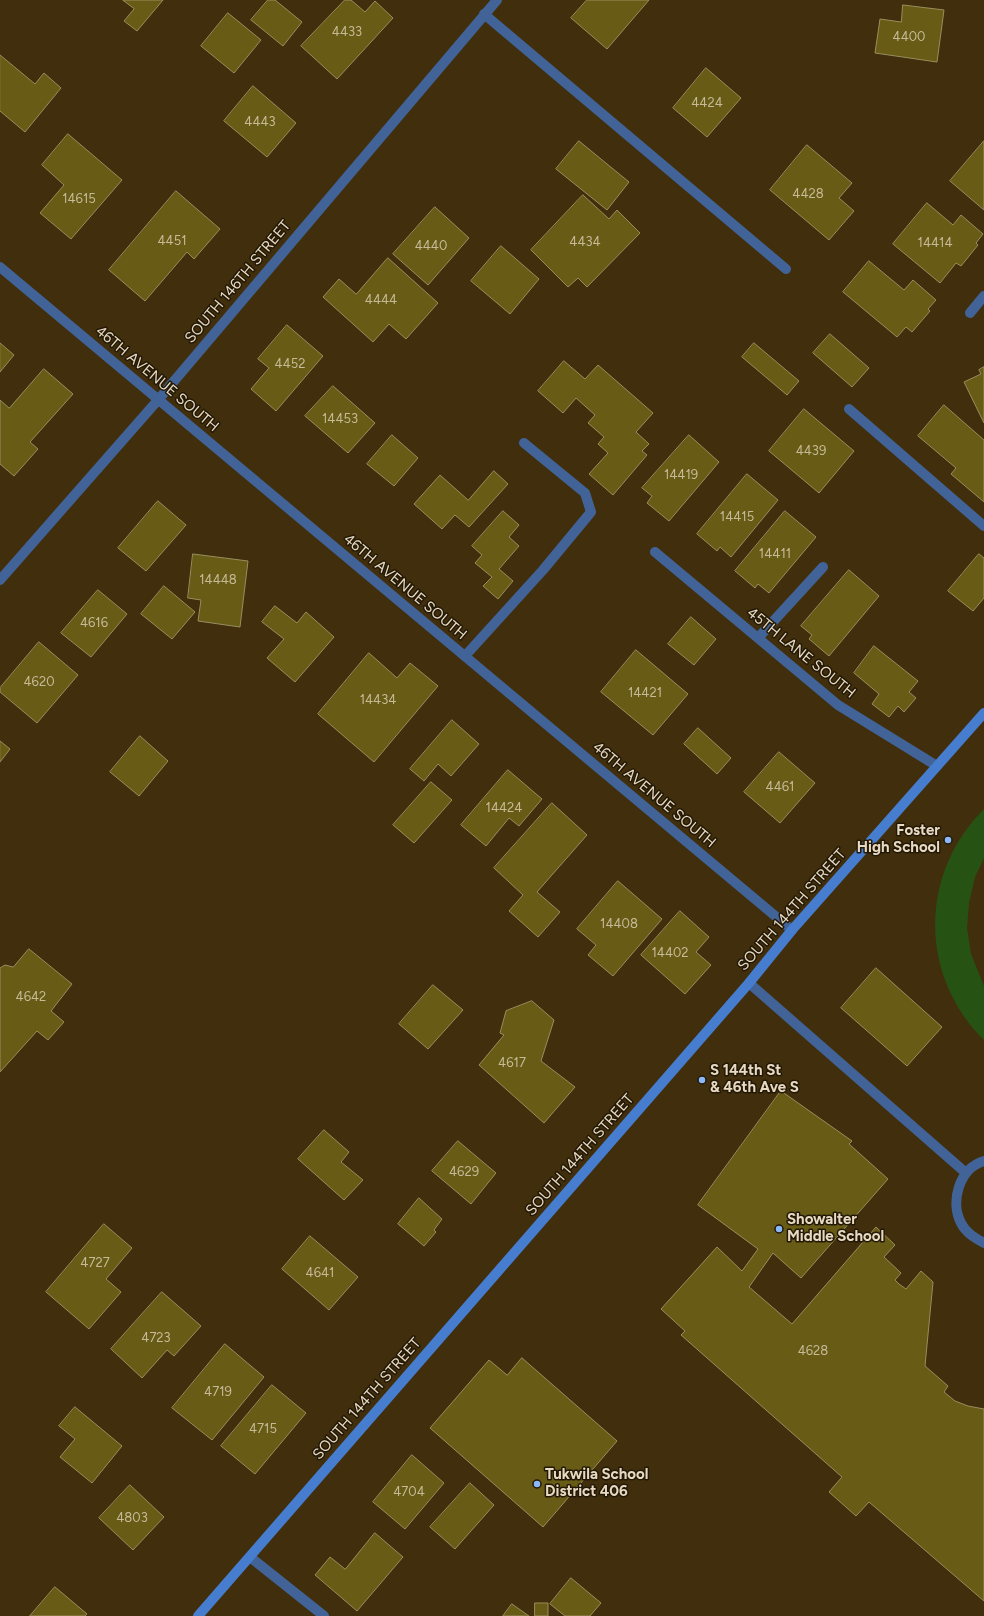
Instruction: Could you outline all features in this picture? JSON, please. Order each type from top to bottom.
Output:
[{"type":"street","name":"SOUTH 146TH STREET","points":[[0,580],[158,400],[497,0]]},
{"type":"street","points":[[484,14],[786,270]]},
{"type":"street","name":"46TH AVENUE SOUTH","points":[[0,267],[792,930]]},
{"type":"street","points":[[970,312],[984,296]]},
{"type":"street","points":[[849,409],[984,526]]},
{"type":"street","points":[[465,656],[543,570],[591,512],[585,493],[524,443]]},
{"type":"street","name":"45TH LANE SOUTH","points":[[656,552],[838,705],[937,766]]},
{"type":"street","points":[[758,638],[823,567]]},
{"type":"street","name":"SOUTH 144TH STREET","points":[[198,1616],[749,983],[792,930],[984,713]]},
{"type":"street","points":[[749,983],[966,1173]]},
{"type":"street","points":[[984,1161],[966,1173],[958,1189],[956,1206],[961,1223],[972,1237],[984,1243]]},
{"type":"street","points":[[250,1557],[324,1616]]},
{"type":"green space","points":[[984,809],[984,858],[975,877],[969,903],[967,928],[971,954],[984,986],[984,1040],[963,1014],[947,986],[938,955],[935,924],[938,894],[947,863],[963,835]]},
{"type":"building","points":[[123,0],[163,0],[137,31],[124,21],[134,9]]},
{"type":"building","points":[[268,0],[275,0],[302,22],[283,46],[251,20]]},
{"type":"building","points":[[345,0],[351,0],[365,12],[375,1],[393,18],[337,79],[301,46]]},
{"type":"building","points":[[587,0],[649,0],[607,49],[571,18]]},
{"type":"building","points":[[903,5],[944,10],[937,62],[875,53],[880,19],[901,22]]},
{"type":"building","points":[[228,13],[261,40],[234,73],[201,46]]},
{"type":"building","points":[[0,55],[35,84],[44,73],[61,88],[25,132],[0,111]]},
{"type":"building","points":[[706,68],[741,98],[707,137],[673,108]]},
{"type":"building","points":[[253,86],[296,123],[267,157],[224,121]]},
{"type":"building","points":[[68,134],[122,180],[71,239],[40,213],[64,185],[42,165]]},
{"type":"building","points":[[579,141],[629,182],[607,210],[556,169]]},
{"type":"building","points":[[984,141],[984,210],[950,181]]},
{"type":"building","points":[[807,145],[852,183],[839,198],[854,211],[829,240],[770,190]]},
{"type":"building","points":[[176,191],[220,229],[194,259],[187,252],[145,301],[109,270]]},
{"type":"building","points":[[583,195],[609,219],[617,210],[640,233],[587,287],[578,278],[568,287],[531,250]]},
{"type":"building","points":[[927,203],[953,225],[961,215],[983,234],[976,243],[978,245],[961,266],[956,263],[940,283],[893,244]]},
{"type":"building","points":[[435,207],[469,238],[428,285],[393,254]]},
{"type":"building","points":[[501,246],[539,279],[510,314],[471,281]]},
{"type":"building","points":[[388,258],[438,303],[406,339],[389,324],[373,342],[323,297],[339,279],[356,294]]},
{"type":"building","points":[[869,261],[904,290],[913,280],[936,300],[928,309],[930,311],[912,332],[906,327],[897,337],[843,292]]},
{"type":"building","points":[[287,325],[323,356],[276,411],[251,389],[269,368],[258,359]]},
{"type":"building","points":[[830,334],[869,368],[852,387],[813,353]]},
{"type":"building","points":[[0,343],[14,355],[0,372]]},
{"type":"building","points":[[754,343],[799,381],[787,395],[742,357]]},
{"type":"building","points":[[564,361],[585,379],[598,365],[653,413],[636,432],[649,444],[642,451],[647,455],[613,495],[589,474],[608,453],[598,444],[604,437],[588,423],[595,415],[576,398],[563,413],[538,391]]},
{"type":"building","points":[[984,367],[984,423],[964,382],[981,374],[979,370]]},
{"type":"building","points":[[44,369],[73,394],[30,442],[38,449],[14,476],[0,464],[0,400],[9,408]]},
{"type":"building","points":[[333,386],[375,423],[348,453],[305,416]]},
{"type":"building","points":[[944,405],[984,440],[984,502],[951,474],[956,468],[918,436]]},
{"type":"building","points":[[804,409],[854,451],[819,493],[769,451]]},
{"type":"building","points":[[392,435],[418,458],[394,486],[367,464]]},
{"type":"building","points":[[689,435],[719,462],[669,521],[647,503],[652,496],[642,488]]},
{"type":"building","points":[[494,471],[508,484],[469,527],[455,515],[442,529],[414,504],[440,475],[468,500]]},
{"type":"building","points":[[747,474],[778,500],[731,557],[720,547],[717,551],[697,534]]},
{"type":"building","points":[[158,501],[186,525],[146,571],[118,548]]},
{"type":"building","points":[[503,511],[519,525],[509,537],[519,546],[499,569],[513,581],[498,599],[483,586],[492,577],[475,563],[482,555],[472,546]]},
{"type":"building","points":[[785,511],[816,537],[769,593],[758,584],[755,588],[735,571]]},
{"type":"building","points":[[193,554],[248,561],[240,627],[198,621],[201,600],[188,598]]},
{"type":"building","points":[[979,554],[984,558],[984,598],[973,611],[948,591]]},
{"type":"building","points":[[849,570],[879,596],[829,656],[809,639],[812,635],[801,626]]},
{"type":"building","points":[[164,586],[195,612],[172,639],[141,614]]},
{"type":"building","points":[[98,590],[127,614],[91,657],[61,633]]},
{"type":"building","points":[[275,606],[297,623],[306,612],[334,637],[295,682],[267,658],[284,639],[262,622]]},
{"type":"building","points":[[691,617],[716,639],[694,665],[668,644]]},
{"type":"building","points":[[39,642],[78,675],[37,723],[0,692],[0,688]]},
{"type":"building","points":[[874,646],[918,681],[909,692],[916,698],[904,712],[898,706],[889,717],[872,704],[879,694],[854,673]]},
{"type":"building","points":[[636,650],[688,694],[653,735],[601,692]]},
{"type":"building","points":[[369,653],[397,678],[410,663],[438,686],[374,762],[318,714]]},
{"type":"building","points":[[452,720],[479,744],[451,776],[438,764],[424,781],[410,769]]},
{"type":"building","points":[[698,728],[731,758],[717,774],[684,744]]},
{"type":"building","points":[[140,736],[168,761],[139,796],[110,772]]},
{"type":"building","points":[[0,741],[10,749],[0,762]]},
{"type":"building","points":[[779,752],[815,783],[780,823],[744,792]]},
{"type":"building","points":[[508,770],[542,799],[519,826],[509,818],[486,846],[461,825]]},
{"type":"building","points":[[431,782],[452,800],[414,843],[393,825]]},
{"type":"building","points":[[552,803],[587,835],[537,892],[560,912],[538,937],[509,911],[523,895],[494,868]]},
{"type":"building","points":[[618,881],[662,919],[613,976],[588,955],[596,945],[577,929]]},
{"type":"building","points":[[680,911],[709,937],[696,952],[711,965],[685,994],[641,955]]},
{"type":"building","points":[[29,949],[72,984],[51,1011],[64,1022],[48,1040],[37,1031],[0,1072],[0,968],[5,965],[13,967]]},
{"type":"building","points":[[876,968],[942,1027],[907,1066],[841,1008]]},
{"type":"building","points":[[433,985],[463,1010],[428,1049],[399,1024]]},
{"type":"building","points":[[532,1001],[554,1020],[541,1061],[575,1087],[544,1123],[479,1065],[504,1035],[500,1033],[506,1011]]},
{"type":"building","points":[[781,1091],[852,1141],[849,1144],[888,1179],[801,1278],[773,1253],[749,1287],[792,1324],[876,1227],[895,1245],[884,1257],[901,1273],[895,1280],[899,1284],[906,1289],[921,1271],[933,1282],[925,1366],[948,1386],[944,1392],[955,1401],[968,1406],[984,1409],[984,1601],[869,1502],[856,1516],[829,1492],[842,1477],[681,1335],[685,1331],[661,1309],[717,1247],[742,1271],[758,1249],[698,1205]]},
{"type":"building","points":[[324,1130],[349,1152],[341,1162],[363,1180],[344,1200],[298,1159]]},
{"type":"building","points":[[458,1141],[496,1173],[471,1204],[432,1171]]},
{"type":"building","points":[[419,1198],[442,1219],[434,1230],[436,1232],[424,1246],[398,1224]]},
{"type":"building","points":[[104,1224],[132,1248],[106,1279],[121,1292],[89,1329],[46,1292]]},
{"type":"building","points":[[310,1236],[358,1277],[329,1310],[282,1269]]},
{"type":"building","points":[[162,1292],[201,1326],[174,1356],[167,1350],[142,1378],[111,1349]]},
{"type":"building","points":[[225,1344],[264,1377],[212,1440],[172,1408]]},
{"type":"building","name":"Tukwila School District 406","points":[[522,1358],[617,1441],[543,1527],[430,1428],[489,1360],[507,1375]]},
{"type":"building","points":[[272,1385],[306,1413],[255,1474],[221,1446]]},
{"type":"building","points":[[75,1407],[122,1446],[92,1483],[60,1457],[75,1439],[59,1426]]},
{"type":"building","points":[[412,1455],[444,1483],[405,1529],[373,1502]]},
{"type":"building","points":[[470,1483],[494,1505],[455,1549],[430,1527]]},
{"type":"building","points":[[130,1485],[164,1517],[133,1550],[99,1518]]},
{"type":"building","points":[[375,1533],[403,1557],[357,1611],[315,1575],[330,1557],[345,1569]]},
{"type":"building","points":[[571,1578],[601,1603],[590,1616],[565,1616],[550,1604]]},
{"type":"building","points":[[55,1587],[87,1614],[85,1616],[30,1616]]},
{"type":"building","points":[[535,1603],[548,1603],[548,1616],[535,1616]]},
{"type":"building","points":[[512,1604],[529,1616],[503,1616]]},
{"type":"place","name":"Foster High School","points":[[948,840]]},
{"type":"place","name":"S 144th St & 46th Ave S","points":[[702,1080]]},
{"type":"place","name":"Showalter Middle School","points":[[779,1229]]},
{"type":"place","name":"Tukwila School District 406","points":[[537,1484]]}]
